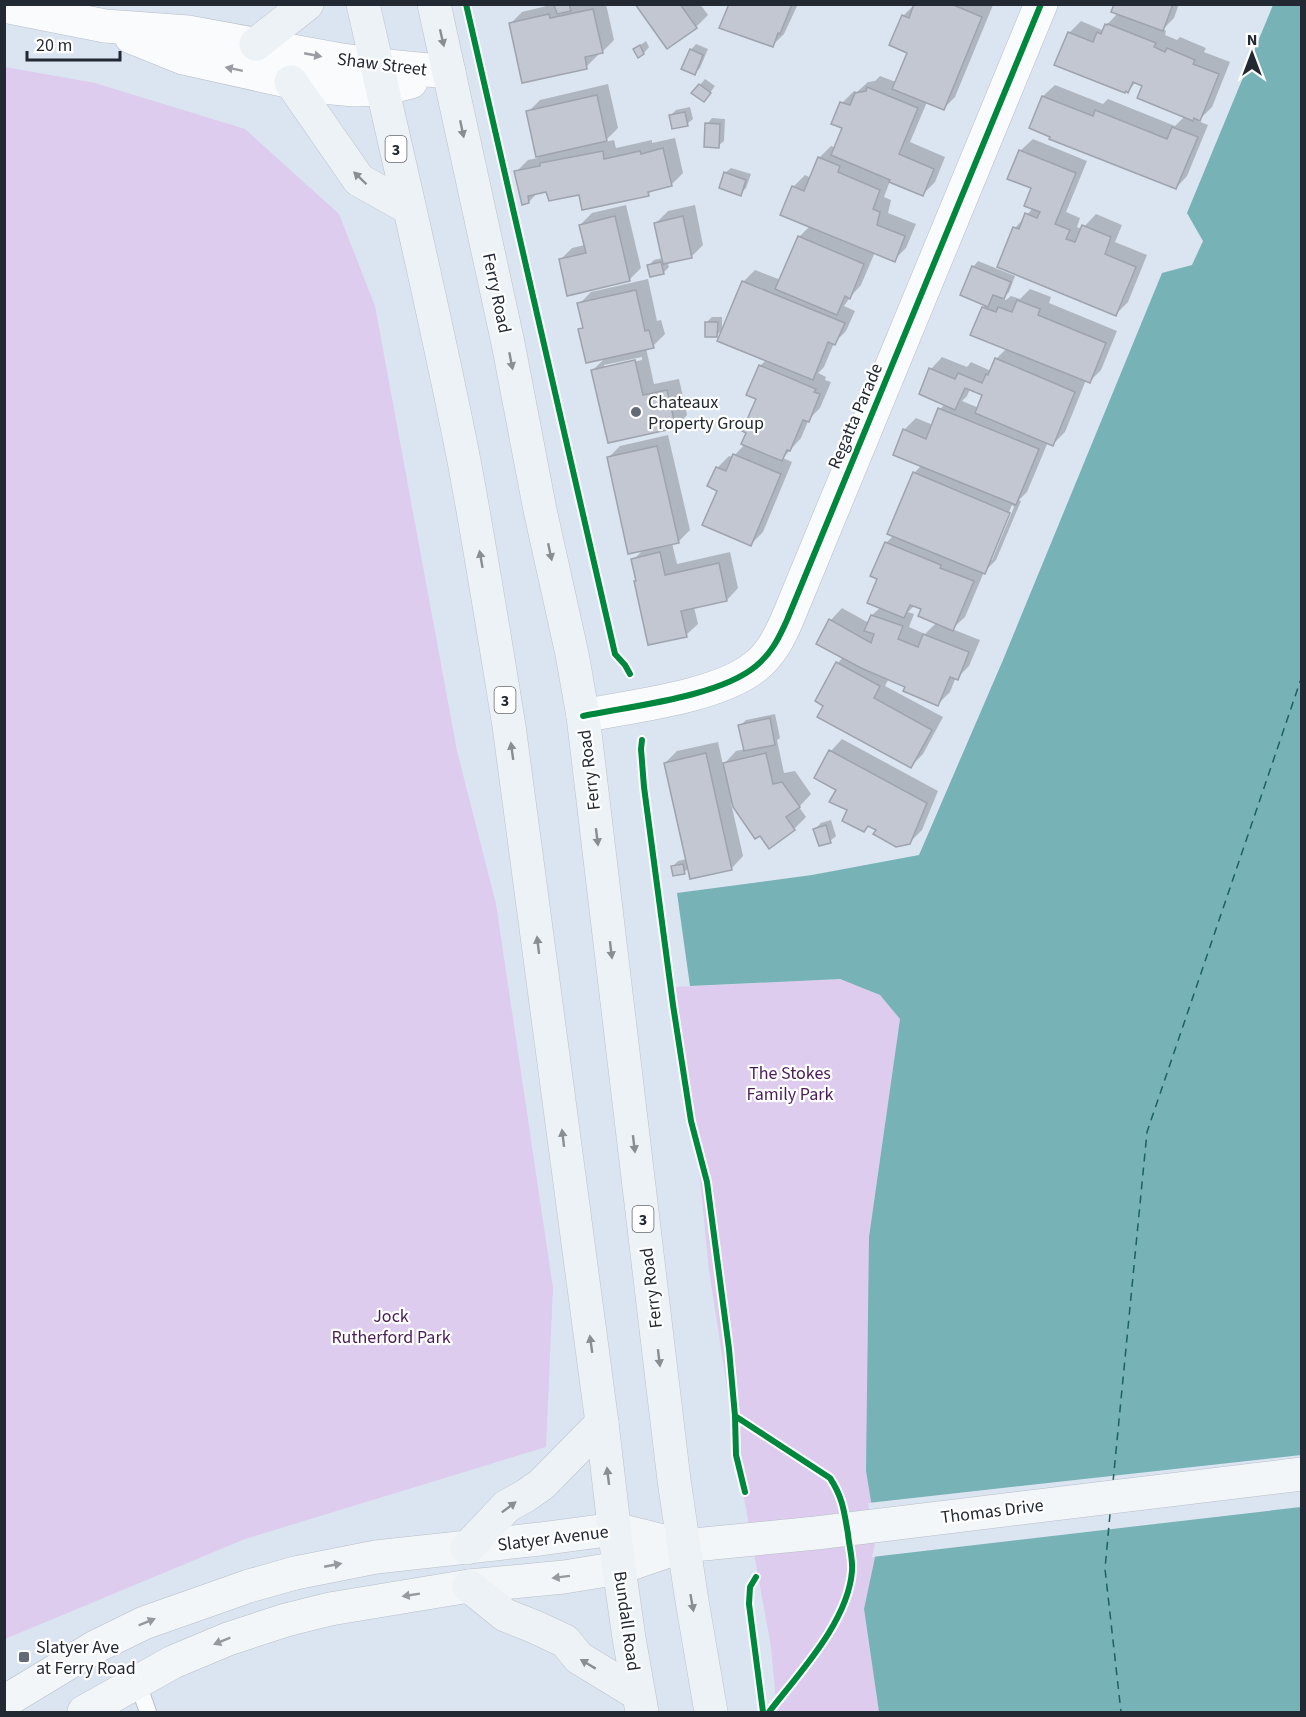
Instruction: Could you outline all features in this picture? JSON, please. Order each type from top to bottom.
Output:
[{"type":"main road","points":[[256,44],[307,4]]},
{"type":"main road","name":"3","points":[[363,4],[465,468],[509,726],[615,1529]]},
{"type":"main road","name":"Ferry Road","points":[[434,4],[508,343],[583,716],[683,1546]]},
{"type":"main road","points":[[291,82],[359,180],[409,208]]},
{"type":"main road","points":[[467,1548],[507,1506],[541,1485],[602,1423]]},
{"type":"main road","name":"Thomas Drive","points":[[683,1546],[819,1532],[1302,1474]]},
{"type":"main road","name":"Slatyer Avenue","points":[[4,1702],[96,1647],[144,1623],[295,1572],[376,1557],[615,1529],[683,1546]]},
{"type":"main road","name":"Bundall Road","points":[[615,1529],[640,1703]]},
{"type":"main road","points":[[84,1713],[173,1662],[228,1639],[286,1620],[330,1609],[469,1587],[564,1577],[619,1568],[683,1546]]},
{"type":"main road","name":"3","points":[[683,1546],[711,1713]]},
{"type":"main road","points":[[469,1587],[505,1615],[565,1641],[579,1658],[640,1703]]},
{"type":"street","name":"Regatta Parade","points":[[583,716],[718,687],[745,675],[757,666],[771,650],[787,620],[1041,4]]},
{"type":"street","name":"Shaw Street","points":[[4,6],[105,26],[188,32],[336,59],[379,77]]},
{"type":"street","name":"Shaw Street","points":[[105,26],[183,58],[291,82],[342,89],[379,77],[449,72]]},
{"type":"lane","points":[[137,1681],[148,1713]]},
{"type":"green space","name":"Jock Rutherford Park","points":[[5,67],[95,83],[245,129],[339,214],[375,306],[457,751],[496,904],[553,1288],[546,1447],[245,1539],[5,1639]]},
{"type":"green space","name":"The Stokes Family Park","points":[[840,979],[880,995],[900,1019],[869,1237],[878,1543],[864,1609],[879,1712],[777,1712],[771,1647],[744,1498],[709,1270],[684,1045],[675,987]]},
{"type":"shaded area","points":[[1273,5],[1301,5],[1301,1712],[879,1712],[864,1609],[878,1543],[866,1471],[869,1237],[900,1019],[880,995],[840,979],[690,986],[677,893],[812,875],[919,855],[1003,660],[1162,273],[1192,265],[1203,241],[1187,213]]},
{"type":"pier","points":[[1301,1455],[1301,1507],[872,1557],[875,1543],[868,1503]]},
{"type":"building","points":[[569,4],[571,11],[557,14],[554,5]]},
{"type":"building","points":[[635,4],[680,4],[697,28],[667,49]]},
{"type":"building","points":[[729,4],[792,4],[773,47],[719,28]]},
{"type":"building","points":[[914,4],[951,4],[982,17],[944,110],[892,89],[907,53],[889,45],[902,15],[909,18]]},
{"type":"building","points":[[1114,4],[1173,4],[1163,31],[1111,12]]},
{"type":"building","points":[[593,9],[603,53],[585,57],[587,69],[522,83],[509,23],[549,14],[550,18]]},
{"type":"building","points":[[1105,24],[1156,43],[1154,47],[1165,52],[1167,48],[1195,60],[1193,64],[1219,74],[1200,121],[1194,118],[1193,121],[1137,98],[1142,86],[1133,82],[1128,93],[1126,91],[1125,93],[1054,65],[1068,32],[1093,42],[1097,32],[1101,34]]},
{"type":"building","points":[[640,45],[644,54],[638,58],[633,49]]},
{"type":"building","points":[[690,49],[703,55],[695,75],[681,69]]},
{"type":"building","points":[[699,84],[711,93],[704,102],[691,93]]},
{"type":"building","points":[[867,87],[918,108],[899,154],[934,169],[923,196],[831,155],[842,128],[831,124],[840,102],[850,105],[855,93],[866,91]]},
{"type":"building","points":[[597,95],[607,141],[536,157],[526,111]]},
{"type":"building","points":[[1042,96],[1093,116],[1095,110],[1167,139],[1172,127],[1198,137],[1176,189],[1049,139],[1050,137],[1029,128]]},
{"type":"building","points":[[685,112],[688,126],[672,129],[669,115]]},
{"type":"building","points":[[705,123],[720,124],[719,148],[704,147]]},
{"type":"building","points":[[663,148],[672,186],[648,192],[649,196],[582,210],[579,195],[549,201],[546,192],[528,196],[529,203],[522,205],[514,171],[540,166],[540,163],[603,151],[604,159],[640,151],[641,154]]},
{"type":"building","points":[[1019,150],[1076,173],[1055,224],[1070,230],[1066,239],[1075,242],[1082,225],[1111,237],[1105,254],[1136,267],[1116,316],[997,267],[1013,227],[1019,229],[1025,213],[1037,218],[1040,212],[1024,206],[1031,188],[1007,179]]},
{"type":"building","points":[[818,157],[840,166],[838,172],[880,190],[873,209],[880,212],[877,225],[905,236],[895,262],[780,215],[792,186],[804,191]]},
{"type":"building","points":[[724,172],[746,180],[741,196],[719,188]]},
{"type":"building","points":[[615,216],[630,281],[567,296],[559,259],[586,253],[579,225]]},
{"type":"building","points":[[683,216],[692,258],[663,264],[654,223]]},
{"type":"building","points":[[798,236],[864,264],[850,299],[845,296],[837,315],[775,289]]},
{"type":"building","points":[[661,262],[664,274],[650,277],[647,265]]},
{"type":"building","points":[[972,266],[1011,282],[1004,299],[993,295],[988,307],[960,295]]},
{"type":"building","points":[[742,281],[845,323],[835,345],[828,342],[813,380],[717,341]]},
{"type":"building","points":[[636,290],[645,331],[649,330],[654,348],[586,363],[578,329],[583,328],[577,303]]},
{"type":"building","points":[[1017,300],[1040,309],[1038,315],[1106,343],[1090,383],[970,335],[982,307],[996,312],[998,307],[1012,312]]},
{"type":"building","points":[[705,322],[718,322],[717,337],[705,337]]},
{"type":"building","points":[[995,358],[1075,392],[1053,446],[975,413],[982,395],[965,388],[955,410],[919,394],[929,368],[955,379],[958,373],[982,383]]},
{"type":"building","name":"Chateaux Property Group","points":[[635,360],[643,395],[667,390],[676,428],[608,443],[591,370]]},
{"type":"building","points":[[759,365],[816,389],[814,392],[820,394],[809,422],[803,420],[790,451],[787,450],[782,461],[741,444],[746,433],[742,431],[756,399],[746,395]]},
{"type":"building","points":[[938,408],[1039,449],[1016,505],[893,455],[903,429],[926,439]]},
{"type":"building","points":[[657,446],[679,543],[628,554],[607,457]]},
{"type":"building","points":[[733,454],[781,474],[751,546],[702,525],[717,491],[707,486],[716,467],[726,471]]},
{"type":"building","points":[[913,472],[1010,513],[985,574],[887,534]]},
{"type":"building","points":[[885,542],[974,581],[953,631],[918,616],[921,609],[910,605],[904,618],[867,603],[877,579],[870,576]]},
{"type":"building","points":[[660,552],[665,575],[719,563],[727,601],[681,611],[687,637],[648,645],[631,559]]},
{"type":"building","points":[[871,615],[903,626],[898,639],[918,647],[923,634],[969,652],[958,680],[950,677],[938,706],[903,691],[905,687],[861,668],[816,644],[829,619],[871,643],[874,634],[864,631]]},
{"type":"building","points":[[836,662],[880,686],[874,698],[932,730],[911,768],[817,717],[823,706],[815,701]]},
{"type":"building","points":[[770,718],[775,745],[744,751],[738,725]]},
{"type":"building","points":[[829,750],[927,803],[910,844],[896,847],[873,834],[876,830],[868,826],[864,832],[842,821],[847,810],[829,802],[836,790],[814,778]]},
{"type":"building","points":[[706,753],[732,870],[690,879],[664,763]]},
{"type":"building","points":[[766,753],[773,784],[782,782],[800,807],[786,817],[795,830],[769,849],[760,836],[755,839],[733,807],[723,763]]},
{"type":"building","points":[[826,825],[831,843],[819,846],[813,829]]},
{"type":"building","points":[[683,864],[685,874],[673,876],[671,866]]},
{"type":"ferry route","points":[[1113,1482],[1147,1132],[1302,676]]},
{"type":"ferry route","points":[[1110,1514],[1105,1569],[1121,1712]]},
{"type":"cycle path","points":[[466,4],[615,654],[630,674]]},
{"type":"cycle path","points":[[583,716],[674,699],[720,685],[740,677],[756,666],[774,645],[787,620],[1041,4]]},
{"type":"cycle path","points":[[642,740],[644,787],[673,1005],[691,1121],[707,1182],[729,1349],[735,1416],[830,1478],[842,1505],[851,1557],[852,1571],[849,1590],[832,1628],[769,1712]]},
{"type":"cycle path","points":[[735,1416],[736,1455],[745,1492]]},
{"type":"cycle path","points":[[756,1577],[750,1587],[749,1604],[763,1712]]},
{"type":"place","name":"Chateaux Property Group","points":[[636,412]]},
{"type":"place","name":"Slatyer Ave at Ferry Road","points":[[24,1657]]}]
